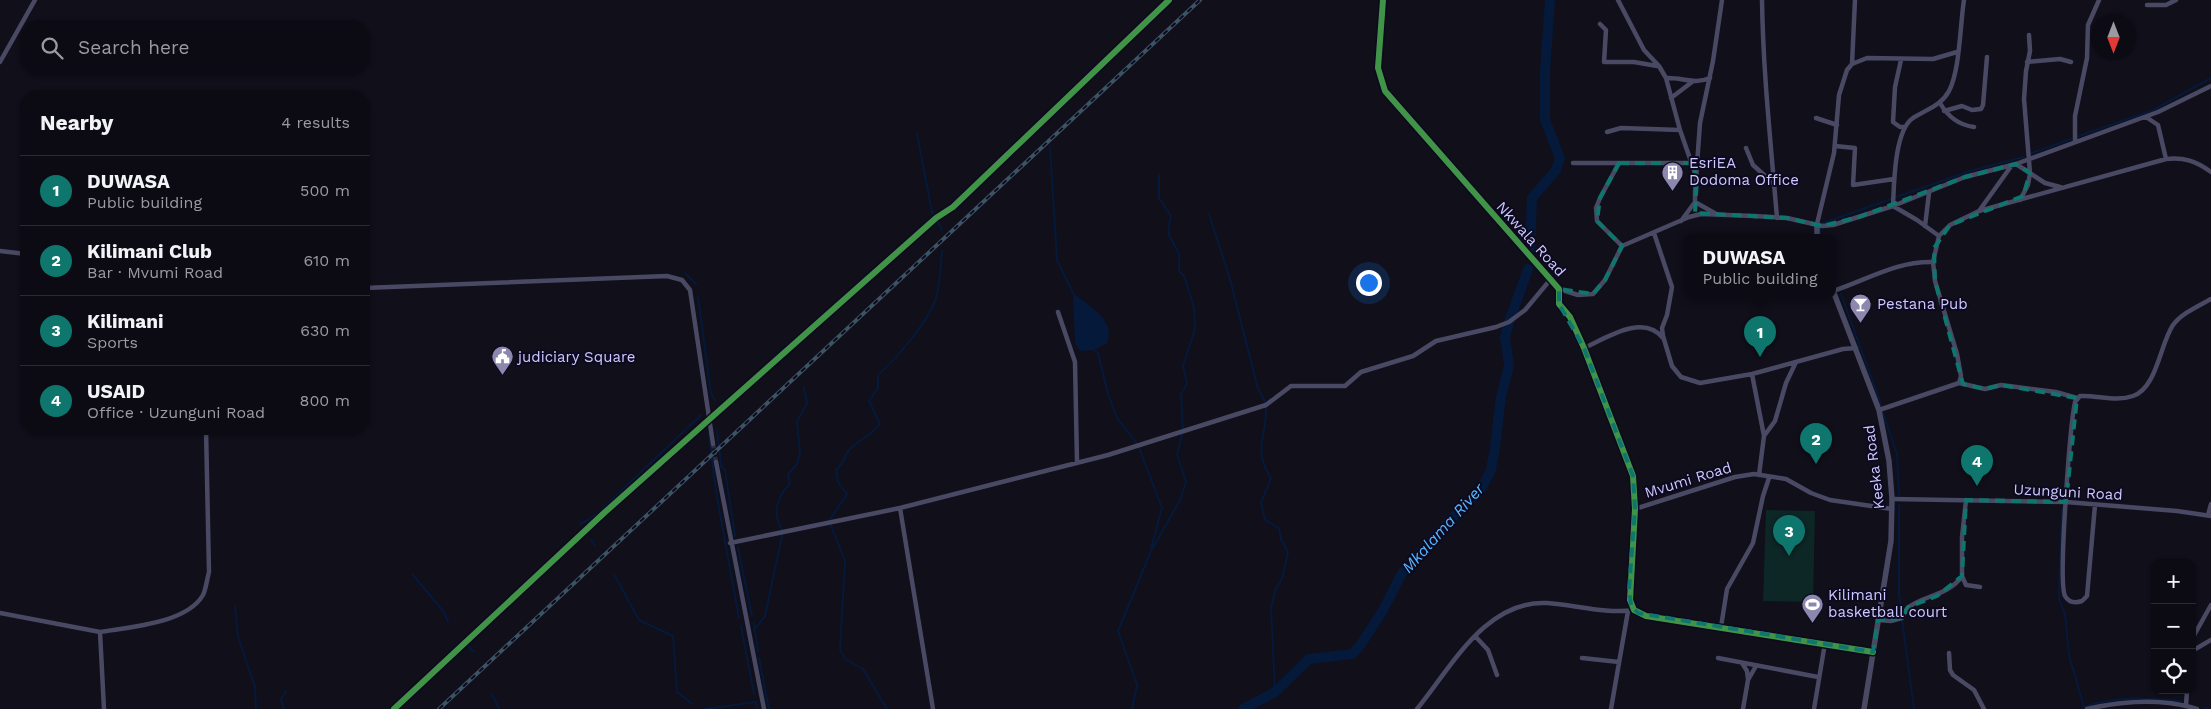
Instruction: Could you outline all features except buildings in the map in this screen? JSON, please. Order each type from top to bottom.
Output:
[{"type":"street","points":[[24,20],[35,0]]},
{"type":"street","points":[[394,709],[604,513],[936,218],[953,207],[1169,0]]},
{"type":"street","name":"Nkwala Road","points":[[1383,0],[1378,68],[1386,90],[1559,290],[1559,304],[1570,317],[1584,348],[1629,462],[1635,486],[1636,509],[1629,590],[1631,609],[1611,709]]},
{"type":"street","points":[[1618,0],[1644,50],[1659,66],[1666,78],[1680,130],[1697,177]]},
{"type":"street","points":[[1679,223],[1695,202],[1700,123],[1710,78],[1722,0]]},
{"type":"street","points":[[1762,0],[1762,54],[1768,95],[1776,218]]},
{"type":"street","points":[[1817,234],[1817,224],[1835,146],[1841,85],[1843,77],[1852,64],[1855,0]]},
{"type":"street","points":[[1893,206],[1894,179],[1905,127],[1912,119],[1940,103],[1953,82],[1964,0]]},
{"type":"street","points":[[2075,141],[2075,116],[2087,58],[2088,25],[2099,0]]},
{"type":"street","points":[[2147,5],[2166,5],[2176,0]]},
{"type":"street","points":[[1600,24],[1606,30],[1604,62],[1634,62],[1659,66]]},
{"type":"street","points":[[0,62],[20,27]]},
{"type":"street","points":[[2020,200],[2028,185],[2030,172],[2027,159],[2027,111],[2024,99],[2027,62],[2030,51],[2028,35]]},
{"type":"street","points":[[1852,64],[1874,58],[1901,60],[1933,59],[1957,52]]},
{"type":"street","points":[[1944,111],[1962,106],[1972,110],[1981,109],[1983,105],[1987,58]]},
{"type":"street","points":[[2027,62],[2060,59],[2071,62]]},
{"type":"street","points":[[1901,60],[1895,87],[1893,122],[1905,127]]},
{"type":"street","points":[[1666,78],[1676,78],[1692,82]]},
{"type":"street","points":[[1671,98],[1692,82],[1710,78]]},
{"type":"street","points":[[1559,290],[1578,295],[1593,294],[1605,280],[1622,246],[1701,214],[1776,218],[1833,225],[1893,206],[1965,178],[2000,169],[2145,116],[2211,86]]},
{"type":"street","points":[[1940,103],[1944,111],[1961,124],[1974,127]]},
{"type":"street","points":[[2145,116],[2158,125],[2166,159]]},
{"type":"street","points":[[1816,118],[1836,125]]},
{"type":"street","points":[[1608,132],[1621,128],[1680,130]]},
{"type":"street","points":[[1835,146],[1855,148],[1853,185],[1894,179]]},
{"type":"street","points":[[1746,148],[1753,164],[1774,184]]},
{"type":"street","points":[[1959,384],[1962,376],[1935,281],[1933,262],[1939,236],[1950,225],[1980,211],[2166,159],[2191,160],[2211,172]]},
{"type":"street","points":[[1619,163],[1596,208],[1597,221],[1622,246]]},
{"type":"street","points":[[1572,164],[1697,163]]},
{"type":"street","points":[[2014,164],[2030,172],[2045,183],[2061,188]]},
{"type":"street","points":[[1980,211],[2014,164]]},
{"type":"street","points":[[2000,169],[2002,182]]},
{"type":"street","points":[[1925,227],[1929,193]]},
{"type":"street","points":[[1695,202],[1719,216]]},
{"type":"street","points":[[1893,206],[1939,236]]},
{"type":"street","points":[[1654,233],[1672,287],[1662,331],[1676,372],[1681,377],[1696,383],[1752,374],[1843,348],[1856,348]]},
{"type":"street","points":[[0,250],[20,253]]},
{"type":"street","points":[[1836,289],[1855,284],[1879,271],[1912,263],[1933,262]]},
{"type":"street","points":[[370,288],[667,276],[682,280],[690,290],[713,444]]},
{"type":"street","points":[[730,544],[783,531],[900,508],[1108,455],[1266,405],[1291,386],[1345,386],[1361,372],[1413,356],[1436,341],[1496,327],[1509,322],[1525,310],[1550,280]]},
{"type":"street","name":"Keeka Road","points":[[1836,298],[1879,410],[1889,461],[1892,499],[1891,540],[1864,709]]},
{"type":"street","points":[[1879,410],[1959,384],[1985,389],[2001,384],[2056,392],[2077,398],[2086,396],[2125,398],[2139,394],[2150,382],[2173,326],[2186,313],[2211,299]]},
{"type":"street","points":[[1058,312],[1074,362],[1077,462]]},
{"type":"street","points":[[1584,348],[1634,328],[1652,329],[1663,338]]},
{"type":"street","points":[[1764,436],[1775,421],[1786,383],[1796,362]]},
{"type":"street","points":[[1752,374],[1764,436],[1759,475]]},
{"type":"street","points":[[2077,398],[2074,407],[2066,502],[2064,592],[2069,601],[2082,602],[2087,596],[2095,504]]},
{"type":"street","points":[[0,613],[100,632],[170,620],[190,609],[203,594],[209,572],[206,435]]},
{"type":"street","points":[[716,462],[730,544],[764,709]]},
{"type":"street","name":"Mvumi Road","points":[[1636,509],[1735,477],[1759,475],[1769,478],[1786,479],[1811,493],[1830,500],[1892,509]]},
{"type":"street","points":[[1721,627],[1727,589],[1753,543],[1763,496],[1769,478]]},
{"type":"street","name":"Uzunguni Road","points":[[1892,499],[2066,502],[2209,516]]},
{"type":"street","points":[[1966,500],[1962,537],[1962,576],[1966,585],[1980,587]]},
{"type":"street","points":[[2209,516],[2211,504]]},
{"type":"street","points":[[900,508],[932,709]]},
{"type":"street","points":[[1878,620],[1891,622],[1902,618],[1909,606],[1937,596],[1959,581],[1962,576]]},
{"type":"street","points":[[1417,709],[1475,636],[1493,619],[1518,607],[1545,603],[1631,609],[1646,616],[1873,652]]},
{"type":"street","points":[[2196,632],[2211,605]]},
{"type":"street","points":[[100,632],[104,709]]},
{"type":"street","points":[[1475,636],[1488,650],[1498,675]]},
{"type":"street","points":[[2195,649],[2211,640]]},
{"type":"street","points":[[1814,709],[1825,643]]},
{"type":"street","points":[[1949,653],[1950,670],[1953,675],[1974,690],[1984,709]]},
{"type":"street","points":[[1582,658],[1619,662]]},
{"type":"street","points":[[1718,658],[1818,677]]},
{"type":"street","points":[[1742,662],[1747,671],[1748,680],[1743,709]]},
{"type":"street","points":[[1748,680],[1756,666]]},
{"type":"street","points":[[2186,706],[2187,694]]},
{"type":"street","points":[[2087,709],[2119,704],[2156,702],[2197,709]]},
{"type":"highlighted area","points":[[1619,163],[1691,163],[1697,177],[1695,213],[1787,218],[1822,226],[1859,217],[1965,177],[2016,164],[2030,173],[2023,196],[1950,225],[1934,248],[1935,281],[1963,384],[1985,389],[2001,385],[2077,398],[2066,502],[1966,500],[1962,576],[1937,596],[1908,607],[1902,618],[1878,620],[1873,652],[1638,613],[1631,605],[1629,590],[1635,509],[1633,476],[1584,348],[1559,304],[1559,289],[1593,294],[1605,280],[1622,246],[1597,221],[1600,198]]},
{"type":"green space","points":[[1766,510],[1815,511],[1813,602],[1763,601]]},
{"type":"water","points":[[1073,293],[1093,308],[1108,327],[1107,343],[1094,350],[1080,351],[1075,343]]},
{"type":"waterway","name":"Mkalama River","points":[[1530,251],[1532,198],[1556,170],[1560,158],[1545,120],[1545,71],[1550,0]]},
{"type":"waterway","points":[[2076,137],[2153,110],[2211,78]]},
{"type":"waterway","points":[[917,134],[932,212],[942,230]]},
{"type":"waterway","points":[[2029,154],[2071,139]]},
{"type":"waterway","points":[[1050,146],[1057,260],[1073,293]]},
{"type":"waterway","points":[[1823,223],[1970,171],[2023,157]]},
{"type":"waterway","points":[[1132,709],[1137,685],[1118,631],[1151,551],[1180,500],[1186,482],[1177,454],[1183,431],[1181,394],[1187,384],[1183,366],[1195,329],[1194,307],[1184,276],[1179,271],[1179,254],[1169,234],[1171,216],[1159,198],[1159,174]]},
{"type":"waterway","points":[[1209,214],[1230,279],[1258,389],[1266,405],[1261,451],[1265,468],[1271,478],[1261,503],[1265,520],[1279,528],[1281,539],[1288,552],[1282,579],[1276,588],[1271,608],[1275,692]]},
{"type":"waterway","points":[[1820,229],[1821,234]]},
{"type":"waterway","points":[[887,709],[863,669],[845,659],[840,649],[845,561],[829,521],[847,494],[838,482],[836,470],[842,464],[849,450],[880,424],[869,401],[878,388],[878,375],[903,349],[921,326],[934,304],[940,278],[942,251]]},
{"type":"waterway","name":"Mkalama River","points":[[1243,709],[1275,692],[1309,659],[1352,654],[1359,647],[1382,612],[1402,573],[1451,519],[1480,491],[1491,470],[1501,397],[1509,365],[1505,337],[1528,269]]},
{"type":"waterway","points":[[685,273],[696,284]]},
{"type":"waterway","points":[[1841,294],[1881,404]]},
{"type":"waterway","points":[[698,297],[711,394],[715,400]]},
{"type":"waterway","points":[[1094,350],[1098,353],[1108,394],[1117,418],[1138,445],[1162,508],[1151,548]]},
{"type":"waterway","points":[[754,630],[765,616],[783,531],[777,519],[777,506],[781,495],[790,484],[788,474],[797,464],[800,453],[797,422],[807,403],[804,388]]},
{"type":"waterway","points":[[1882,410],[1897,454],[1899,496]]},
{"type":"waterway","points":[[580,524],[600,511],[701,415]]},
{"type":"waterway","points":[[717,430],[721,466],[725,470],[735,536]]},
{"type":"waterway","points":[[709,433],[716,492],[739,618]]},
{"type":"waterway","points":[[1899,505],[1899,594],[1902,614]]},
{"type":"waterway","points":[[2062,509],[2059,599],[2065,614],[2069,655],[2084,707],[2119,699],[2181,701]]},
{"type":"waterway","points":[[591,540],[595,545]]},
{"type":"waterway","points":[[738,547],[752,616]]},
{"type":"waterway","points":[[614,574],[639,620],[673,636],[677,692],[692,704]]},
{"type":"waterway","points":[[413,575],[444,612],[448,622]]},
{"type":"waterway","points":[[235,607],[238,637],[255,687],[256,709]]},
{"type":"waterway","points":[[1902,619],[1914,709]]},
{"type":"waterway","points":[[754,623],[758,651]]},
{"type":"waterway","points":[[741,626],[754,694]]},
{"type":"waterway","points":[[467,645],[474,652]]},
{"type":"waterway","points":[[759,658],[769,709]]},
{"type":"waterway","points":[[284,709],[281,699],[286,691]]},
{"type":"waterway","points":[[492,694],[499,709]]},
{"type":"waterway","points":[[705,709],[756,702],[757,709]]},
{"type":"tunnel","points":[[713,444],[716,462]]},
{"type":"railway","points":[[439,709],[1200,0]]},
{"type":"cycle path","points":[[394,709],[604,513],[936,218],[953,207],[1169,0]]},
{"type":"cycle path","points":[[1383,0],[1378,68],[1385,91],[1559,289],[1559,304],[1570,317],[1584,348],[1633,476],[1635,509],[1630,600],[1634,610],[1646,616],[1873,652]]},
{"type":"place","name":"EsriEA Dodoma Office","points":[[1673,191]]},
{"type":"place","name":"Pestana Pub","points":[[1861,323]]},
{"type":"place","name":"DUWASA","points":[[1760,357]]},
{"type":"place","name":"judiciary Square","points":[[502,376]]},
{"type":"place","name":"Kilimani Club","points":[[1816,464]]},
{"type":"place","name":"USAID","points":[[1977,486]]},
{"type":"place","name":"Kilimani","points":[[1789,556]]},
{"type":"place","name":"Kilimani basketball court","points":[[1812,623]]}]
